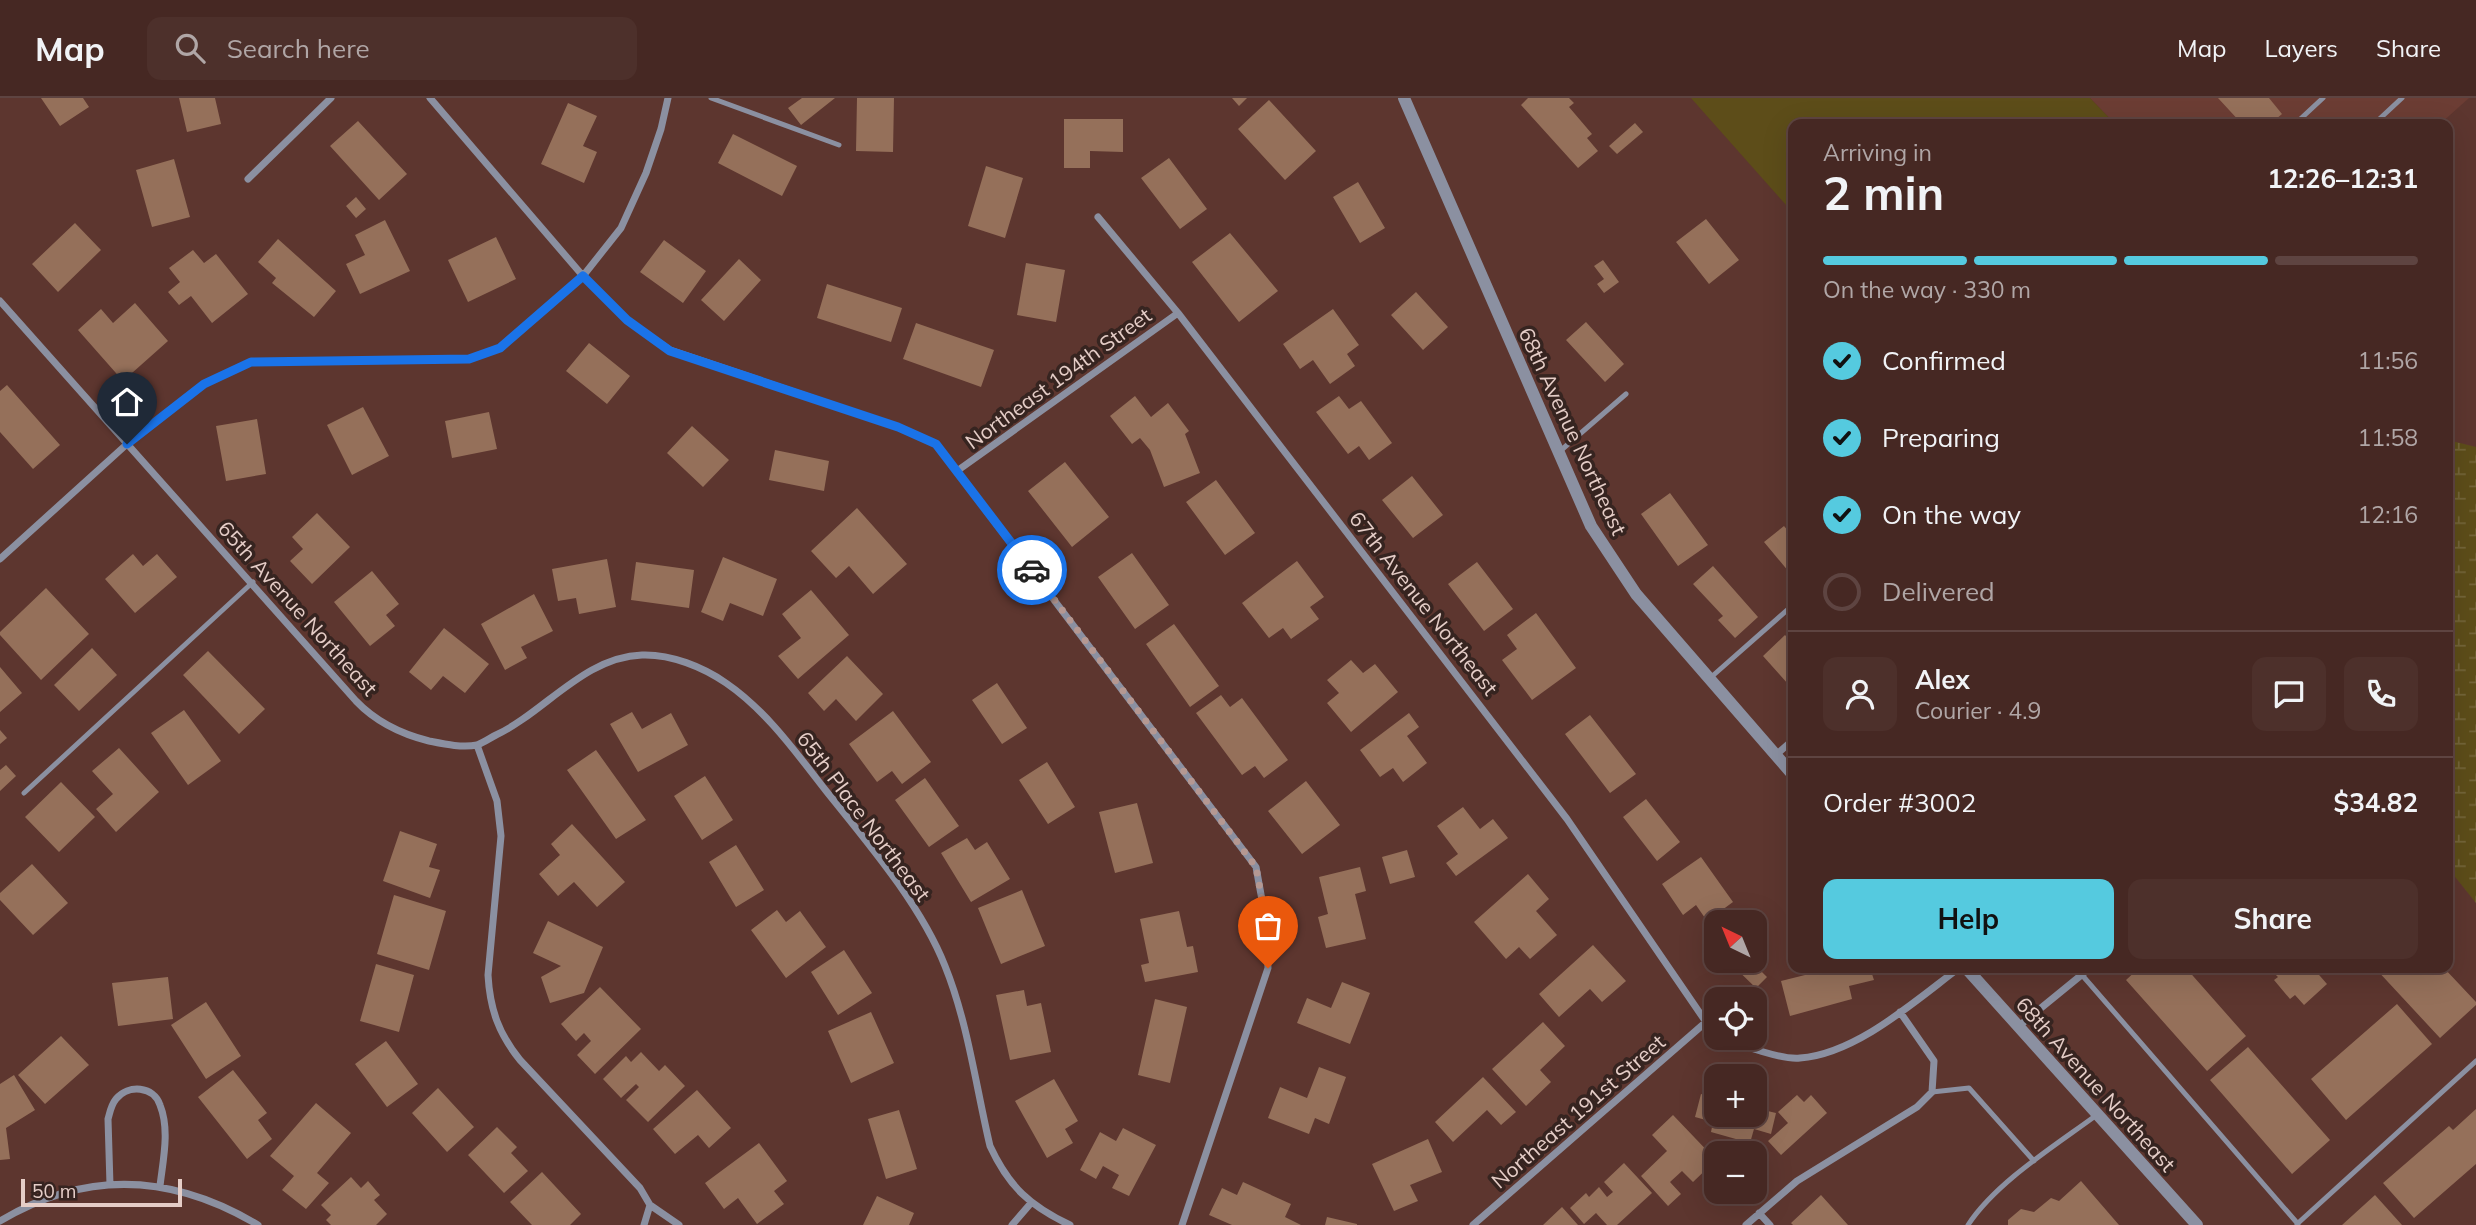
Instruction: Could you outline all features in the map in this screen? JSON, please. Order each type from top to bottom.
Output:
[{"type":"street","points":[[247,179],[331,98]]},
{"type":"street","points":[[430,98],[583,276],[627,320],[670,351],[898,427],[936,444],[1256,867],[1266,922],[1268,968],[1182,1225]]},
{"type":"street","points":[[0,559],[127,444],[204,384],[251,362],[469,359],[500,348],[583,276],[621,228],[662,129],[668,98]]},
{"type":"street","name":"68th Avenue Northeast","points":[[1404,98],[1591,526],[1636,594],[1788,769]]},
{"type":"street","name":"67th Avenue Northeast","points":[[1098,217],[1178,313],[1567,819],[1704,1019]]},
{"type":"street","name":"65th Avenue Northeast","points":[[0,301],[368,713],[402,733],[422,739],[449,745],[477,745]]},
{"type":"street","name":"Northeast 194th Street","points":[[957,471],[1178,313]]},
{"type":"street","name":"65th Place Northeast","points":[[477,745],[507,730],[576,680],[598,668],[639,655],[657,655],[689,664],[726,683],[745,698],[793,749],[867,842],[933,939],[954,992],[990,1146],[1006,1176],[1031,1202],[1047,1214],[1070,1225]]},
{"type":"street","points":[[1776,755],[1788,744]]},
{"type":"street","points":[[477,745],[497,801],[501,836],[488,975],[494,1019],[504,1040],[520,1060],[639,1188],[650,1205],[679,1225]]},
{"type":"street","points":[[1761,1050],[1798,1059],[1833,1051],[1900,1012],[1952,973]]},
{"type":"street","name":"68th Avenue Northeast","points":[[1971,973],[2197,1225]]},
{"type":"street","points":[[2019,1026],[2084,973]]},
{"type":"street","points":[[1746,1225],[1797,1181],[1917,1107],[1932,1092],[1934,1061],[1900,1012]]},
{"type":"street","name":"Northeast 191st Street","points":[[1473,1225],[1704,1024]]},
{"type":"street","points":[[110,1185],[110,1110],[121,1094],[136,1089],[151,1092],[157,1097],[162,1108],[164,1153],[160,1186]]},
{"type":"street","points":[[0,1221],[62,1192],[110,1185],[160,1186],[228,1207],[258,1225]]},
{"type":"street","points":[[1012,1225],[1031,1202]]},
{"type":"street","points":[[644,1225],[650,1205]]},
{"type":"street","points":[[1759,1213],[1770,1225]]},
{"type":"lane","points":[[711,98],[839,145]]},
{"type":"lane","points":[[2300,119],[2323,98]]},
{"type":"lane","points":[[2379,119],[2402,98]]},
{"type":"lane","points":[[1559,452],[1626,394]]},
{"type":"lane","points":[[24,793],[253,582]]},
{"type":"lane","points":[[1709,679],[1788,609]]},
{"type":"lane","points":[[2082,975],[2297,1225],[2476,1062]]},
{"type":"lane","points":[[1932,1092],[1969,1088],[2034,1161]]},
{"type":"lane","points":[[1968,1225],[1982,1205],[2034,1161],[2098,1114]]},
{"type":"shaded area","points":[[2090,98],[2469,98],[2446,119],[2110,119]]},
{"type":"green space","points":[[1691,98],[2090,98],[2110,119],[1788,119],[1788,207]]},
{"type":"green space","points":[[2453,441],[2476,447],[2476,903],[2453,874]]},
{"type":"building","points":[[41,98],[83,98],[89,107],[60,126]]},
{"type":"building","points":[[179,98],[215,98],[221,124],[187,132]]},
{"type":"building","points":[[802,98],[835,98],[801,125],[788,108]]},
{"type":"building","points":[[857,98],[894,98],[893,152],[856,151]]},
{"type":"building","points":[[1232,98],[1247,98],[1239,106]]},
{"type":"building","points":[[1528,98],[1569,98],[1574,103],[1569,107],[1592,134],[1587,138],[1598,151],[1578,168],[1521,105]]},
{"type":"building","points":[[2218,98],[2269,98],[2282,114],[2276,119],[2237,119]]},
{"type":"building","points":[[1269,100],[1316,151],[1285,180],[1238,129]]},
{"type":"building","points":[[568,103],[597,116],[583,146],[597,152],[584,183],[541,164]]},
{"type":"building","points":[[1064,119],[1123,119],[1123,152],[1090,151],[1090,168],[1064,168]]},
{"type":"building","points":[[358,121],[407,174],[379,200],[330,146]]},
{"type":"building","points":[[1635,123],[1643,132],[1617,154],[1609,146]]},
{"type":"building","points":[[733,134],[797,166],[782,196],[718,163]]},
{"type":"building","points":[[1169,158],[1207,209],[1180,229],[1141,178]]},
{"type":"building","points":[[174,159],[190,217],[152,227],[136,170]]},
{"type":"building","points":[[986,166],[1023,178],[1005,238],[968,226]]},
{"type":"building","points":[[1358,182],[1385,228],[1360,243],[1333,197]]},
{"type":"building","points":[[356,197],[366,209],[356,218],[346,206]]},
{"type":"building","points":[[1706,219],[1739,260],[1709,284],[1676,242]]},
{"type":"building","points":[[385,220],[410,271],[360,294],[346,264],[365,255],[355,235]]},
{"type":"building","points":[[75,223],[101,250],[58,292],[32,264]]},
{"type":"building","points":[[1230,233],[1278,291],[1239,322],[1192,262]]},
{"type":"building","points":[[496,237],[516,279],[468,302],[448,260]]},
{"type":"building","points":[[278,239],[336,291],[314,317],[272,283],[276,278],[258,262]]},
{"type":"building","points":[[664,240],[706,271],[683,303],[640,272]]},
{"type":"building","points":[[193,250],[204,263],[216,254],[248,294],[212,323],[191,296],[179,305],[168,292],[180,282],[169,268]]},
{"type":"building","points":[[739,259],[761,280],[724,321],[701,300]]},
{"type":"building","points":[[1603,260],[1619,282],[1604,293],[1597,284],[1604,279],[1594,266]]},
{"type":"building","points":[[1026,263],[1065,270],[1056,322],[1017,315]]},
{"type":"building","points":[[827,284],[902,308],[891,342],[817,318]]},
{"type":"building","points":[[1416,292],[1448,327],[1423,350],[1391,315]]},
{"type":"building","points":[[135,303],[168,341],[123,381],[78,330],[101,309],[113,323]]},
{"type":"building","points":[[1333,309],[1359,345],[1347,354],[1355,366],[1330,384],[1313,360],[1300,369],[1283,344]]},
{"type":"building","points":[[1586,322],[1624,364],[1605,382],[1566,340]]},
{"type":"building","points":[[916,323],[994,350],[981,387],[903,359]]},
{"type":"building","points":[[589,343],[630,376],[607,404],[566,371]]},
{"type":"building","points":[[7,385],[60,445],[33,469],[0,432],[0,391]]},
{"type":"building","points":[[1135,396],[1151,417],[1168,403],[1189,431],[1185,434],[1200,473],[1164,487],[1150,450],[1140,438],[1132,444],[1110,416]]},
{"type":"building","points":[[1339,396],[1349,409],[1361,401],[1392,443],[1369,460],[1359,446],[1348,454],[1316,412]]},
{"type":"building","points":[[363,407],[389,456],[352,475],[327,425]]},
{"type":"building","points":[[489,412],[497,449],[452,458],[445,421]]},
{"type":"building","points":[[257,419],[266,474],[226,481],[216,426]]},
{"type":"building","points":[[692,426],[729,460],[703,487],[667,453]]},
{"type":"building","points":[[775,450],[829,461],[824,491],[769,480]]},
{"type":"building","points":[[1065,462],[1109,517],[1072,547],[1028,491]]},
{"type":"building","points":[[1412,476],[1443,515],[1413,538],[1382,500]]},
{"type":"building","points":[[1216,480],[1255,533],[1225,555],[1186,502]]},
{"type":"building","points":[[1670,493],[1708,545],[1678,566],[1641,514]]},
{"type":"building","points":[[857,508],[907,564],[873,594],[849,566],[836,578],[811,551]]},
{"type":"building","points":[[317,513],[350,547],[312,584],[290,561],[303,549],[292,537]]},
{"type":"building","points":[[1784,526],[1788,531],[1788,571],[1764,542]]},
{"type":"building","points":[[1132,553],[1169,605],[1135,629],[1098,577]]},
{"type":"building","points":[[133,554],[143,566],[157,554],[177,577],[135,613],[105,579]]},
{"type":"building","points":[[723,557],[777,579],[763,616],[730,603],[723,621],[701,612]]},
{"type":"building","points":[[607,559],[616,607],[579,614],[576,598],[558,601],[552,569]]},
{"type":"building","points":[[1297,561],[1324,597],[1310,607],[1319,619],[1291,639],[1283,628],[1269,638],[1242,603]]},
{"type":"building","points":[[636,562],[694,570],[689,608],[631,600]]},
{"type":"building","points":[[1477,562],[1513,609],[1484,631],[1448,584]]},
{"type":"building","points":[[1713,566],[1758,617],[1735,638],[1718,620],[1723,616],[1693,584]]},
{"type":"building","points":[[372,571],[399,604],[386,615],[395,626],[370,646],[334,602]]},
{"type":"building","points":[[46,588],[89,634],[41,680],[0,632]]},
{"type":"building","points":[[811,590],[849,635],[798,679],[778,656],[801,638],[782,614]]},
{"type":"building","points":[[534,594],[553,631],[521,647],[527,658],[505,670],[481,624]]},
{"type":"building","points":[[1536,613],[1576,668],[1532,700],[1502,660],[1517,649],[1507,635]]},
{"type":"building","points":[[1174,624],[1219,686],[1190,707],[1146,644]]},
{"type":"building","points":[[444,628],[489,664],[465,693],[443,676],[431,690],[409,672]]},
{"type":"building","points":[[1785,635],[1788,638],[1788,684],[1763,656]]},
{"type":"building","points":[[92,648],[117,675],[79,711],[54,685]]},
{"type":"building","points":[[208,651],[265,709],[239,734],[183,675]]},
{"type":"building","points":[[847,656],[883,694],[856,721],[836,699],[824,711],[808,693]]},
{"type":"building","points":[[1351,660],[1363,673],[1375,664],[1398,692],[1351,732],[1327,703],[1339,693],[1327,680]]},
{"type":"building","points":[[0,667],[22,693],[0,712]]},
{"type":"building","points":[[997,683],[1027,728],[1002,744],[972,700]]},
{"type":"building","points":[[1221,695],[1230,707],[1242,698],[1288,760],[1264,778],[1255,766],[1242,775],[1196,713]]},
{"type":"building","points":[[184,710],[221,761],[188,785],[151,733]]},
{"type":"building","points":[[893,711],[931,762],[902,784],[892,771],[877,782],[849,744]]},
{"type":"building","points":[[632,712],[642,729],[671,713],[688,745],[638,772],[610,724]]},
{"type":"building","points":[[1409,713],[1419,727],[1407,736],[1427,763],[1403,782],[1393,768],[1380,777],[1360,750]]},
{"type":"building","points":[[1590,715],[1636,774],[1610,793],[1565,734]]},
{"type":"building","points":[[0,730],[7,738],[0,744]]},
{"type":"building","points":[[119,748],[159,792],[116,832],[96,809],[113,794],[92,771]]},
{"type":"building","points":[[596,750],[646,820],[616,839],[567,770]]},
{"type":"building","points":[[1047,762],[1075,807],[1048,824],[1019,780]]},
{"type":"building","points":[[6,765],[16,776],[0,791],[0,770]]},
{"type":"building","points":[[705,776],[733,820],[702,840],[674,796]]},
{"type":"building","points":[[925,778],[959,826],[929,847],[895,800]]},
{"type":"building","points":[[1306,781],[1340,825],[1302,854],[1268,811]]},
{"type":"building","points":[[61,782],[95,817],[59,852],[25,817]]},
{"type":"building","points":[[1646,799],[1680,842],[1657,861],[1623,817]]},
{"type":"building","points":[[1137,803],[1153,863],[1115,873],[1099,812]]},
{"type":"building","points":[[1463,807],[1480,829],[1493,819],[1508,838],[1456,876],[1446,863],[1458,854],[1437,826]]},
{"type":"building","points":[[572,824],[625,882],[597,907],[574,882],[558,896],[539,874],[560,855],[551,844]]},
{"type":"building","points":[[400,831],[437,844],[429,867],[440,870],[430,898],[383,881]]},
{"type":"building","points":[[967,838],[975,850],[987,842],[1010,879],[971,902],[941,853]]},
{"type":"building","points":[[736,845],[764,890],[736,907],[709,862]]},
{"type":"building","points":[[1407,850],[1415,877],[1390,884],[1382,857]]},
{"type":"building","points":[[1701,857],[1733,902],[1722,910],[1704,910],[1704,917],[1696,905],[1683,915],[1662,884]]},
{"type":"building","points":[[32,864],[68,903],[33,935],[0,900],[0,893]]},
{"type":"building","points":[[1360,867],[1366,891],[1355,894],[1366,939],[1326,948],[1318,917],[1328,914],[1319,877]]},
{"type":"building","points":[[1528,874],[1549,899],[1536,911],[1557,935],[1530,959],[1519,947],[1506,959],[1474,922]]},
{"type":"building","points":[[1022,890],[1045,946],[1001,964],[978,908]]},
{"type":"building","points":[[394,895],[446,911],[429,970],[377,954]]},
{"type":"building","points":[[777,910],[786,922],[800,911],[826,947],[786,978],[751,930]]},
{"type":"building","points":[[1179,911],[1187,947],[1193,946],[1198,972],[1145,982],[1141,965],[1149,963],[1140,919]]},
{"type":"building","points":[[548,921],[603,947],[584,993],[550,1003],[541,977],[561,966],[533,953]]},
{"type":"building","points":[[1593,945],[1626,981],[1602,1002],[1590,989],[1559,1017],[1539,994]]},
{"type":"building","points":[[844,950],[872,993],[838,1015],[811,972]]},
{"type":"building","points":[[376,964],[414,975],[399,1032],[360,1021]]},
{"type":"building","points":[[1740,973],[1763,973],[1767,977],[1755,987]]},
{"type":"building","points":[[1872,973],[1874,980],[1849,986],[1852,999],[1790,1016],[1781,981],[1805,975]]},
{"type":"building","points":[[2134,973],[2190,973],[2246,1036],[2207,1071],[2126,980]]},
{"type":"building","points":[[2274,973],[2317,973],[2327,984],[2304,1005],[2295,995],[2290,999],[2274,980],[2278,977]]},
{"type":"building","points":[[2380,973],[2449,973],[2476,1002],[2476,1005],[2440,1038]]},
{"type":"building","points":[[168,977],[173,1019],[118,1026],[112,983]]},
{"type":"building","points":[[1342,982],[1370,993],[1350,1044],[1297,1023],[1307,998],[1331,1008]]},
{"type":"building","points":[[600,987],[641,1029],[595,1074],[577,1055],[591,1041],[584,1033],[576,1041],[561,1024]]},
{"type":"building","points":[[1024,990],[1027,1006],[1041,1003],[1051,1052],[1010,1060],[996,995]]},
{"type":"building","points":[[1155,999],[1187,1007],[1170,1083],[1138,1075]]},
{"type":"building","points":[[206,1002],[241,1056],[206,1079],[171,1025]]},
{"type":"building","points":[[2397,1004],[2432,1044],[2346,1120],[2311,1079]]},
{"type":"building","points":[[871,1012],[894,1063],[851,1083],[828,1031]]},
{"type":"building","points":[[1543,1022],[1565,1046],[1540,1070],[1551,1082],[1526,1106],[1492,1069]]},
{"type":"building","points":[[61,1036],[89,1065],[45,1104],[18,1075]]},
{"type":"building","points":[[386,1041],[418,1084],[387,1107],[355,1064]]},
{"type":"building","points":[[2248,1047],[2330,1140],[2292,1174],[2210,1080]]},
{"type":"building","points":[[641,1052],[659,1071],[665,1065],[685,1086],[648,1122],[626,1100],[639,1087],[636,1084],[621,1098],[603,1079],[626,1056],[631,1062]]},
{"type":"building","points":[[1319,1067],[1346,1077],[1329,1124],[1315,1118],[1309,1134],[1268,1118],[1280,1087],[1307,1098]]},
{"type":"building","points":[[233,1070],[267,1113],[258,1120],[272,1139],[247,1159],[198,1097]]},
{"type":"building","points":[[14,1075],[35,1110],[6,1128],[10,1159],[0,1160],[0,1084]]},
{"type":"building","points":[[1483,1077],[1516,1112],[1501,1125],[1487,1110],[1453,1142],[1435,1122]]},
{"type":"building","points":[[1054,1079],[1078,1121],[1065,1129],[1073,1143],[1047,1158],[1015,1101]]},
{"type":"building","points":[[438,1088],[474,1127],[447,1152],[412,1113]]},
{"type":"building","points":[[697,1090],[731,1128],[709,1148],[698,1135],[675,1154],[653,1129]]},
{"type":"building","points":[[1701,1094],[1704,1095],[1704,1120],[1695,1117]]},
{"type":"building","points":[[1797,1095],[1804,1102],[1811,1095],[1827,1113],[1781,1155],[1768,1141],[1788,1123],[1778,1112]]},
{"type":"building","points":[[316,1103],[351,1133],[317,1173],[329,1183],[306,1209],[282,1190],[294,1176],[270,1156]]},
{"type":"building","points":[[2476,1109],[2476,1164],[2414,1218],[2383,1183],[2449,1126],[2453,1130]]},
{"type":"building","points":[[899,1110],[917,1169],[886,1179],[868,1119]]},
{"type":"building","points":[[1767,1111],[1776,1113],[1771,1134],[1754,1129],[1751,1141],[1711,1132],[1712,1127],[1767,1127]]},
{"type":"building","points":[[1673,1115],[1704,1147],[1704,1171],[1693,1182],[1682,1171],[1670,1182],[1681,1194],[1668,1206],[1641,1176],[1667,1151],[1652,1135]]},
{"type":"building","points":[[497,1127],[517,1147],[511,1153],[528,1171],[504,1193],[468,1155]]},
{"type":"building","points":[[1123,1128],[1156,1145],[1129,1196],[1112,1188],[1119,1175],[1103,1166],[1096,1179],[1080,1170],[1100,1132],[1116,1141]]},
{"type":"building","points":[[1428,1139],[1442,1172],[1410,1185],[1418,1201],[1394,1211],[1372,1164]]},
{"type":"building","points":[[759,1143],[787,1181],[774,1191],[784,1204],[757,1224],[738,1198],[724,1209],[705,1183]]},
{"type":"building","points":[[1624,1163],[1652,1193],[1617,1225],[1607,1225],[1596,1213],[1584,1224],[1570,1208],[1586,1193],[1589,1197],[1599,1187],[1607,1197],[1613,1192],[1604,1182]]},
{"type":"building","points":[[542,1172],[581,1214],[570,1225],[532,1225],[510,1202]]},
{"type":"building","points":[[351,1177],[361,1188],[368,1181],[380,1195],[374,1200],[387,1214],[376,1225],[331,1225],[326,1220],[331,1215],[321,1205]]},
{"type":"building","points":[[2081,1181],[2119,1225],[2008,1225],[2008,1220],[2021,1209],[2034,1212],[2051,1198],[2059,1201]]},
{"type":"building","points":[[1243,1182],[1291,1204],[1285,1217],[1301,1225],[1232,1225],[1209,1215],[1222,1188],[1237,1195]]},
{"type":"building","points":[[1821,1195],[1848,1225],[1791,1223]]},
{"type":"building","points":[[2375,1195],[2402,1225],[2342,1225]]},
{"type":"building","points":[[877,1196],[914,1213],[909,1225],[863,1225]]},
{"type":"building","points":[[1562,1207],[1578,1225],[1543,1225]]},
{"type":"building","points":[[1327,1217],[1357,1224],[1357,1225],[1325,1225]]},
{"type":"way so far","points":[[1032,570],[1256,867],[1266,922],[1268,968]]},
{"type":"route","points":[[127,444],[204,384],[251,362],[469,359],[500,348],[583,276],[627,320],[670,351],[898,427],[936,444],[1032,570]]}]
